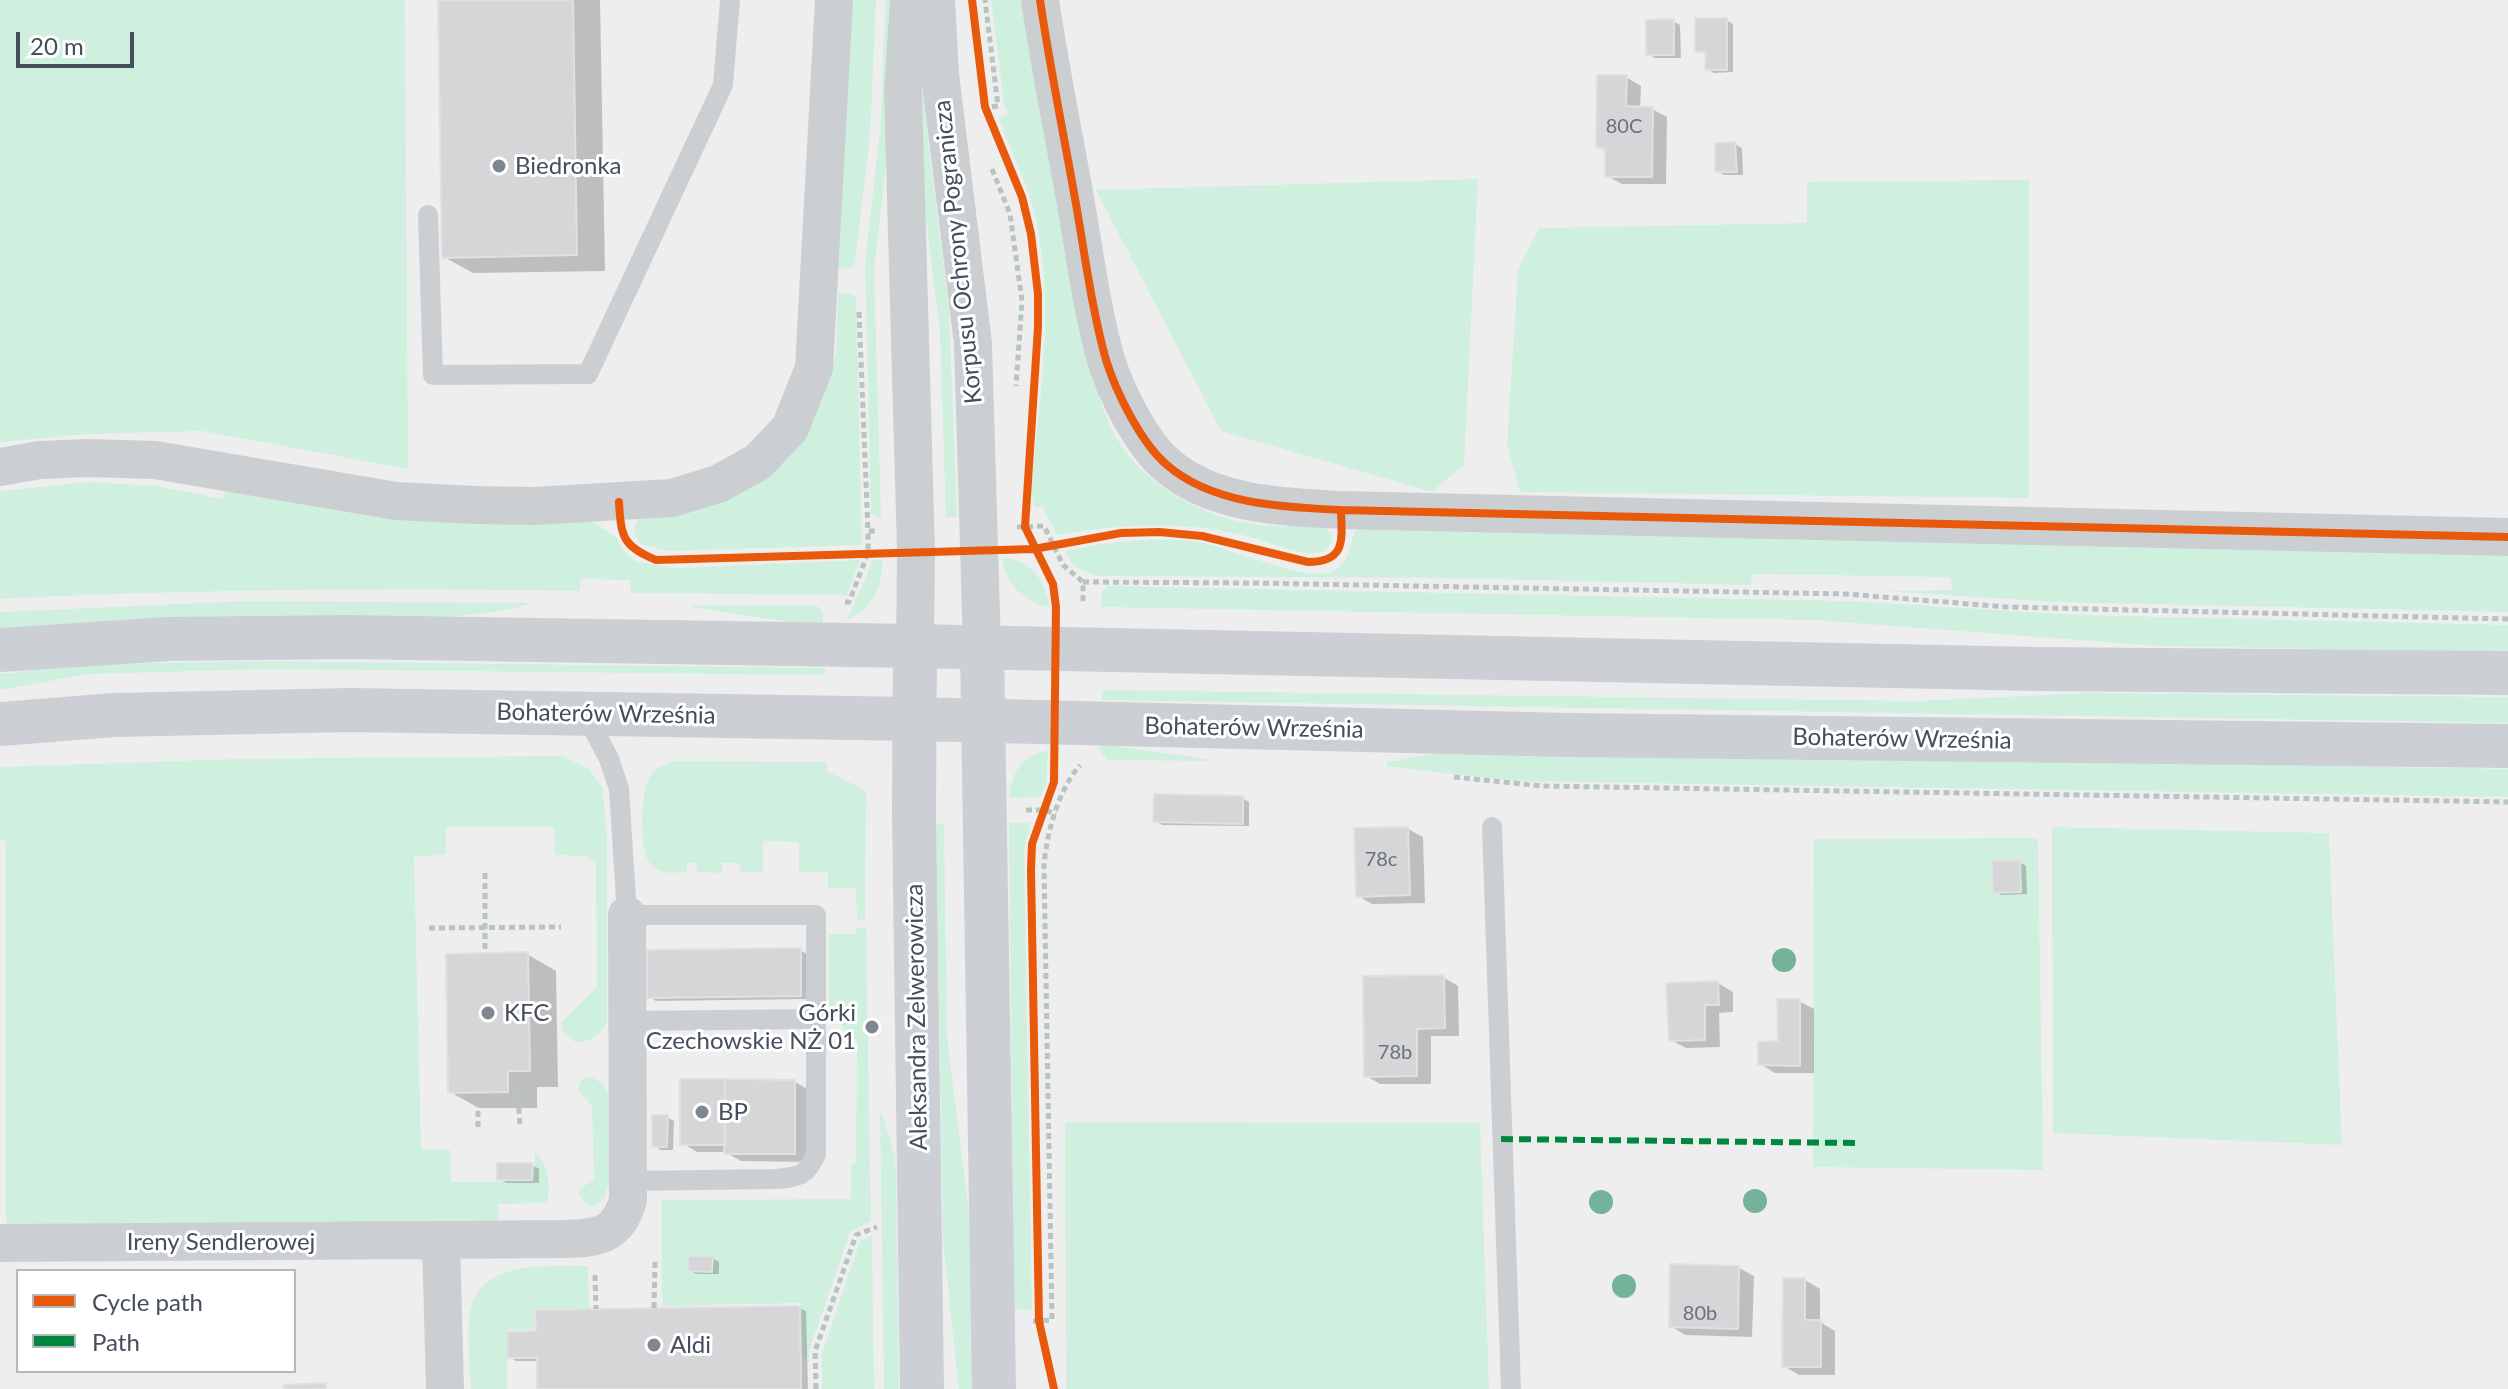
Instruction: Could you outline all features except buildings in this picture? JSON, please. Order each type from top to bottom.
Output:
[{"type":"main road","points":[[0,650],[169,639],[347,637],[2023,669],[2508,673]]},
{"type":"main road","name":"Aleksandra Zelwerowicza","points":[[915,646],[914,812],[922,1389]]},
{"type":"main road","points":[[982,648],[994,1389]]},
{"type":"main road","name":"Bohaterów Września","points":[[0,724],[115,715],[220,712],[585,713],[1568,735],[2508,746]]},
{"type":"street","points":[[0,467],[40,460],[155,460],[396,501],[534,506],[672,498],[718,484],[758,462],[790,428],[814,368],[834,0]]},
{"type":"street","name":"Korpusu Ochrony Pogranicza","points":[[909,0],[903,93],[916,551],[915,646]]},
{"type":"street","name":"Korpusu Ochrony Pogranicza","points":[[936,0],[940,74],[973,344],[982,648]]},
{"type":"street","points":[[1040,0],[1107,361],[1140,432],[1167,465],[1202,486],[1242,500],[1319,509],[2508,537]]},
{"type":"street","points":[[627,915],[628,1181]]},
{"type":"street","name":"Ireny Sendlerowej","points":[[0,1243],[586,1239],[612,1230],[623,1216],[628,1200],[628,1181]]},
{"type":"street","points":[[441,1242],[445,1389]]},
{"type":"lane","points":[[428,215],[433,375],[588,374],[723,85],[730,0]]},
{"type":"lane","points":[[585,713],[609,759],[619,789],[627,915],[816,915],[816,1154],[810,1168],[796,1177],[775,1179],[628,1181]]},
{"type":"lane","points":[[1492,827],[1511,1389]]},
{"type":"lane","points":[[628,1021],[816,1019]]},
{"type":"path","points":[[984,93],[991,120]]},
{"type":"path","points":[[1025,514],[1025,527],[1030,538]]},
{"type":"path","points":[[1025,527],[1044,526],[1048,546],[1063,565],[1083,582],[1831,594],[2021,607],[2508,619]]},
{"type":"path","points":[[835,602],[849,602],[868,553],[868,531]]},
{"type":"path","points":[[1048,546],[1067,543]]},
{"type":"path","points":[[854,553],[916,551]]},
{"type":"path","points":[[1083,582],[1083,605]]},
{"type":"path","points":[[1024,1322],[1052,1320],[1044,865],[1045,849],[1066,782],[1081,764],[1081,754]]},
{"type":"path","points":[[1449,777],[1542,786],[2508,802]]},
{"type":"path","points":[[1041,821],[1049,796]]},
{"type":"path","points":[[1021,810],[1045,810],[1056,814]]},
{"type":"path","points":[[485,873],[485,953]]},
{"type":"path","points":[[429,928],[561,927]]},
{"type":"path","points":[[517,1078],[520,1127]]},
{"type":"path","points":[[478,1098],[478,1127]]},
{"type":"path","points":[[816,1389],[815,1351],[856,1235],[877,1227]]},
{"type":"path","points":[[654,1308],[655,1261]]},
{"type":"path","points":[[596,1287],[596,1309]]},
{"type":"path","points":[[1039,1307],[1042,1334]]},
{"type":"green space","points":[[0,0],[405,0],[408,469],[202,431],[90,434],[0,442]]},
{"type":"green space","points":[[848,0],[876,0],[870,136],[855,263],[852,268],[838,269]]},
{"type":"green space","points":[[886,0],[895,0],[889,140],[874,268],[881,518],[871,515],[865,265],[880,130]]},
{"type":"green space","points":[[991,0],[1023,0],[1089,361],[1116,437],[1143,471],[1178,497],[1218,516],[1239,522],[1276,526],[1322,525],[1332,534],[1332,541],[1325,551],[1298,552],[1229,532],[1180,526],[1131,526],[1057,535],[1043,507],[1034,507],[1031,492],[1044,353],[1044,283],[1032,203],[998,117],[1008,114],[1004,104]]},
{"type":"green space","points":[[920,91],[924,93],[949,308],[957,517],[946,517],[940,332],[921,180]]},
{"type":"green space","points":[[1478,179],[1464,465],[1432,492],[1221,431],[1096,190]]},
{"type":"green space","points":[[2029,180],[2029,498],[1520,492],[1507,445],[1518,269],[1539,228],[1807,223],[1807,182]]},
{"type":"green space","points":[[838,293],[851,293],[856,298],[862,545],[666,551],[640,544],[634,530],[638,519],[675,516],[719,503],[806,429],[823,398],[836,354]]},
{"type":"green space","points":[[89,482],[156,486],[223,499],[225,487],[591,521],[616,537],[622,549],[635,561],[676,568],[860,560],[847,595],[630,593],[631,580],[581,579],[580,591],[290,590],[0,599],[0,491]]},
{"type":"green space","points":[[1362,527],[2508,555],[2508,612],[2054,602],[1884,591],[1952,590],[1950,577],[1752,574],[1751,585],[1445,578],[1098,576],[1074,567],[1065,551],[1129,541],[1193,541],[1283,568],[1317,574],[1330,572],[1344,561],[1354,532]]},
{"type":"green space","points":[[1002,558],[1021,563],[1035,573],[1050,607],[1040,605],[1017,591],[1007,576]]},
{"type":"green space","points":[[873,560],[882,560],[878,588],[863,611],[847,620]]},
{"type":"green space","points":[[1107,586],[1846,601],[2080,615],[2508,625],[2508,652],[2158,646],[1814,620],[1102,607],[1102,592]]},
{"type":"green space","points":[[246,601],[533,603],[512,609],[437,619],[0,629],[0,612]]},
{"type":"green space","points":[[692,605],[816,605],[823,613],[823,623],[802,624]]},
{"type":"green space","points":[[273,661],[825,668],[825,675],[271,669],[89,674],[0,690],[0,674],[93,664]]},
{"type":"green space","points":[[1102,690],[1916,701],[2090,693],[2508,697],[2508,723],[1102,700]]},
{"type":"green space","points":[[1100,744],[1207,761],[1107,760],[1099,749]]},
{"type":"green space","points":[[1048,750],[1046,785],[1040,797],[1009,798],[1012,781],[1020,766],[1031,756]]},
{"type":"green space","points":[[1448,751],[2508,769],[2508,797],[1515,781],[1386,766],[1387,762]]},
{"type":"green space","points":[[563,756],[589,769],[602,787],[607,837],[607,1021],[594,1037],[575,1042],[563,1031],[561,1023],[597,987],[596,864],[586,856],[555,855],[554,827],[446,827],[446,855],[414,856],[421,1149],[450,1150],[451,1182],[534,1182],[535,1151],[548,1175],[548,1203],[498,1204],[499,1220],[372,1221],[359,1228],[10,1237],[6,1219],[6,841],[0,840],[0,767],[236,759]]},
{"type":"green space","points":[[674,761],[826,762],[827,771],[866,791],[865,920],[857,920],[856,888],[828,888],[828,872],[799,872],[799,842],[763,841],[763,872],[740,872],[739,863],[722,863],[722,873],[697,872],[696,863],[686,863],[687,872],[668,873],[651,865],[642,833],[645,791],[652,773]]},
{"type":"green space","points":[[1031,822],[1024,849],[1032,1310],[1014,1309],[1009,823]]},
{"type":"green space","points":[[936,824],[944,824],[947,1038],[970,1223],[973,1389],[959,1389],[943,1242]]},
{"type":"green space","points":[[2052,827],[2329,833],[2342,1145],[2053,1133]]},
{"type":"green space","points":[[2038,838],[2043,1170],[1813,1167],[1814,839]]},
{"type":"green space","points":[[857,928],[866,928],[871,1221],[850,1232],[809,1358],[803,1359],[801,1303],[662,1306],[662,1200],[851,1199],[851,1164],[856,1163],[857,1040],[851,1039],[829,1007],[829,934],[856,934]]},
{"type":"green space","points":[[589,1076],[602,1083],[608,1093],[609,1183],[604,1199],[594,1206],[587,1205],[579,1195],[580,1190],[594,1178],[592,1106],[578,1090],[581,1080]]},
{"type":"green space","points":[[880,1113],[895,1157],[899,1389],[884,1389]]},
{"type":"green space","points":[[1065,1122],[1480,1123],[1489,1389],[1066,1389]]},
{"type":"green space","points":[[872,1235],[874,1389],[822,1389],[822,1354],[860,1241]]},
{"type":"green space","points":[[588,1266],[589,1308],[534,1309],[534,1329],[508,1330],[507,1389],[471,1389],[469,1319],[474,1299],[484,1285],[515,1270]]},
{"type":"marked path","points":[[1501,1139],[1857,1143]]},
{"type":"cycle path","points":[[972,0],[985,107],[1022,197],[1031,234],[1038,294],[1025,527],[1053,584],[1056,607],[1054,782],[1032,844],[1031,870],[1039,1321],[1054,1389]]},
{"type":"cycle path","points":[[1040,0],[1089,283],[1106,360],[1116,387],[1139,431],[1167,465],[1185,478],[1227,496],[1273,505],[1341,510],[2508,537]]},
{"type":"cycle path","points":[[619,502],[626,538],[636,550],[656,560],[1034,549],[1121,533],[1159,532],[1202,536],[1308,562],[1329,558],[1339,547],[1341,510]]},
{"type":"place","name":"Biedronka","points":[[499,166]]},
{"type":"place","name":"KFC","points":[[488,1013]]},
{"type":"place","name":"Górki Czechowskie NŻ 01","points":[[872,1027]]},
{"type":"place","name":"BP","points":[[702,1112]]},
{"type":"place","name":"Aldi","points":[[654,1345]]}]
